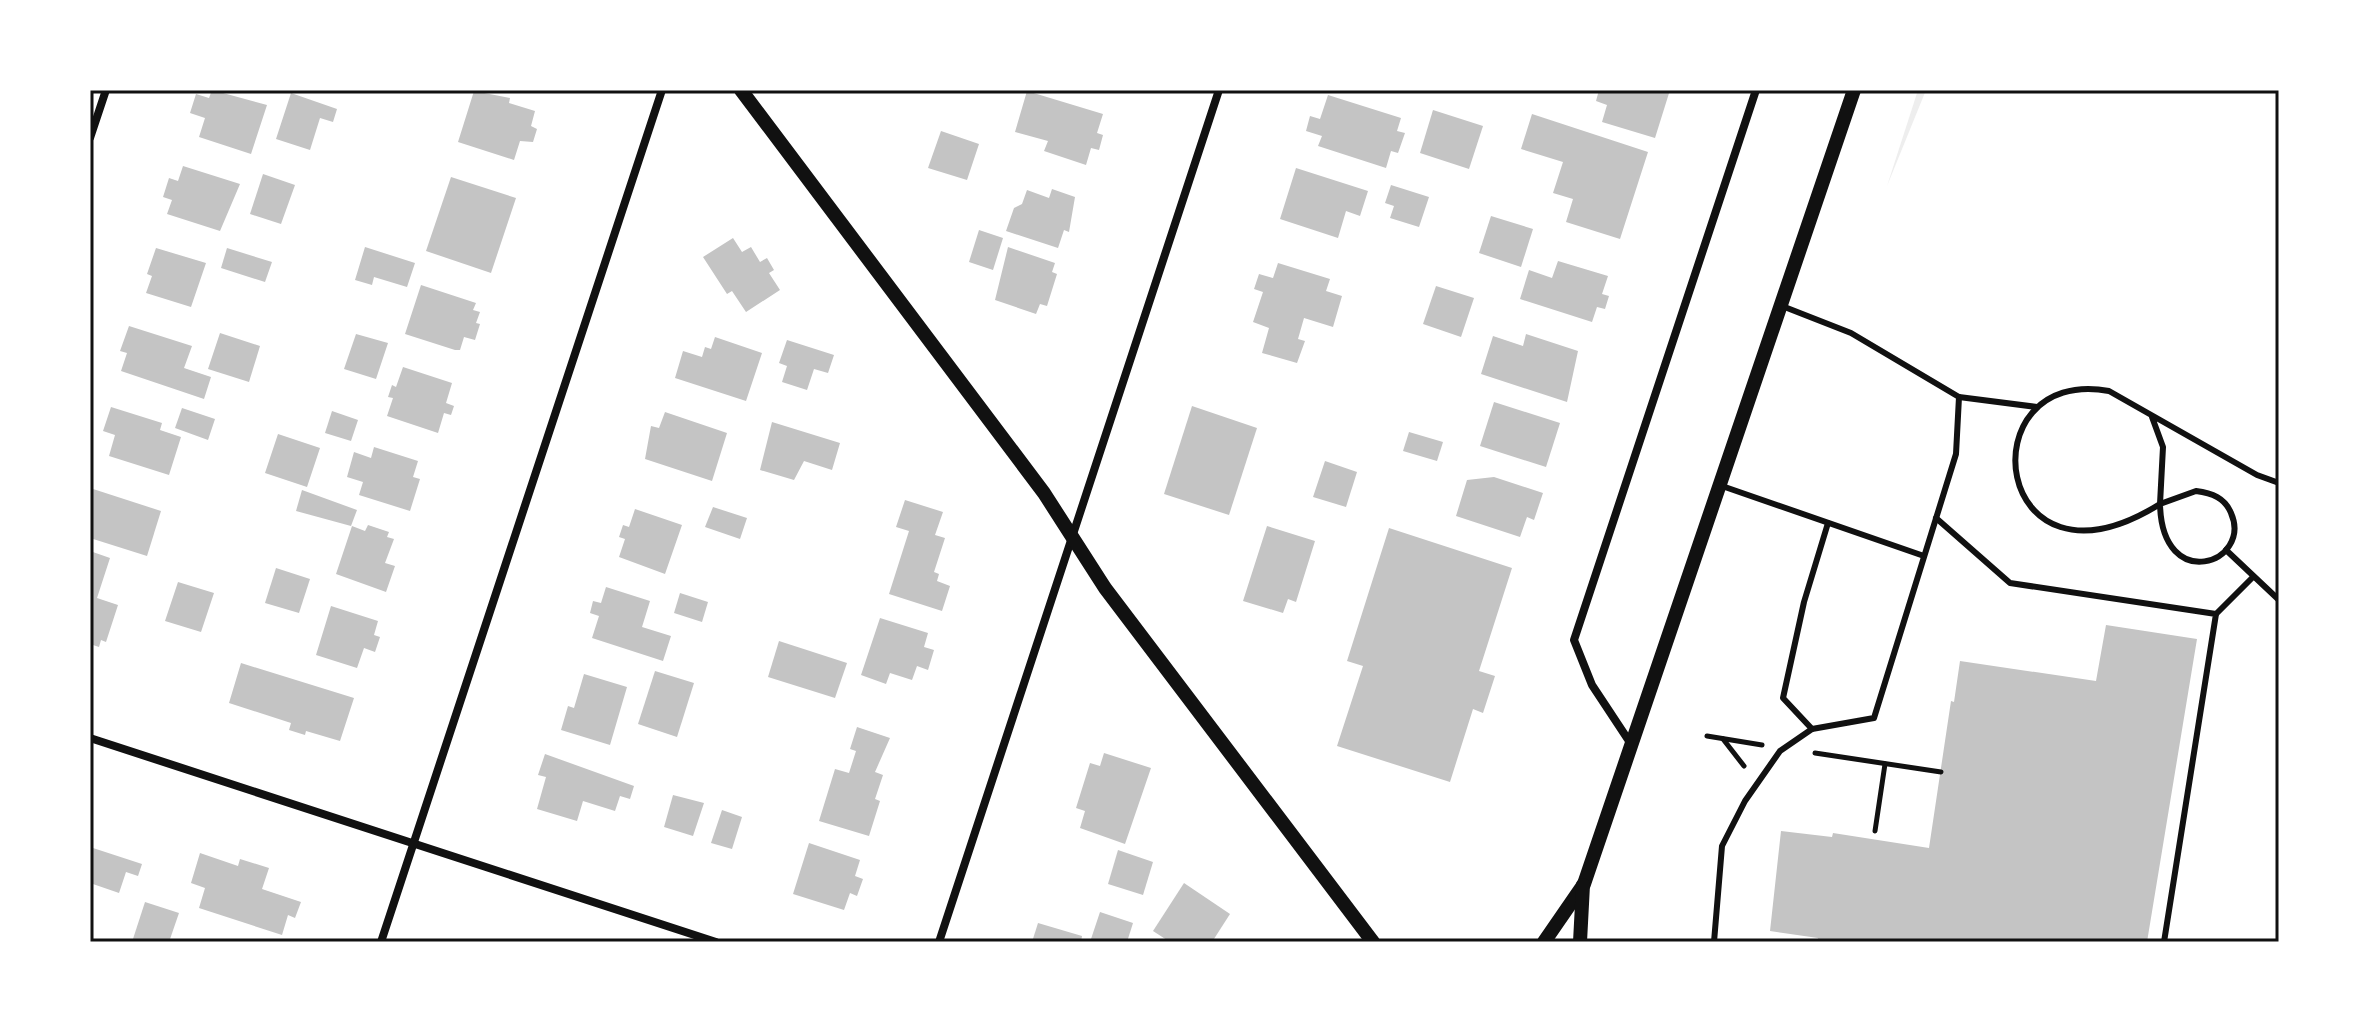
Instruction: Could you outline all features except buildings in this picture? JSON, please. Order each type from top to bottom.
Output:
[{"type":"street","points":[[90,138],[106,90]]},
{"type":"street","points":[[381,942],[662,90]]},
{"type":"street","points":[[741,90],[1044,493],[1105,588],[1373,942]]},
{"type":"street","points":[[939,942],[1219,90]]},
{"type":"street","points":[[1631,744],[1592,685],[1574,640],[1756,90]]},
{"type":"street","points":[[1580,942],[1584,884],[1722,486],[1854,90]]},
{"type":"street","points":[[90,738],[716,942]]},
{"type":"street","points":[[1544,942],[1584,884]]},
{"type":"lane","points":[[1782,306],[1851,333],[1959,397],[2037,407]]},
{"type":"lane","points":[[2152,417],[2163,447],[2160,504],[2161,527],[2172,551],[2193,561],[2208,561],[2226,550],[2233,540],[2234,521],[2226,503],[2207,492],[2196,491],[2160,504],[2109,529],[2090,532],[2054,525],[2039,515],[2020,488],[2014,454],[2019,435],[2037,407],[2056,394],[2086,387],[2109,391],[2257,475],[2279,483]]},
{"type":"lane","points":[[1714,942],[1722,846],[1752,791],[1784,748],[1812,729],[1874,718],[1956,454],[1959,397]]},
{"type":"lane","points":[[1722,486],[1924,556]]},
{"type":"lane","points":[[1936,518],[2010,583],[2216,614]]},
{"type":"lane","points":[[1812,729],[1783,698],[1804,602],[1828,523]]},
{"type":"lane","points":[[2226,550],[2279,600]]},
{"type":"lane","points":[[2164,942],[2216,614],[2253,577]]},
{"type":"path","points":[[1707,736],[1941,772]]},
{"type":"path","points":[[1722,739],[1735,752],[1752,791]]},
{"type":"path","points":[[1875,831],[1885,764]]},
{"type":"shaded area","points":[[1918,90],[1926,90],[1887,186]]}]
